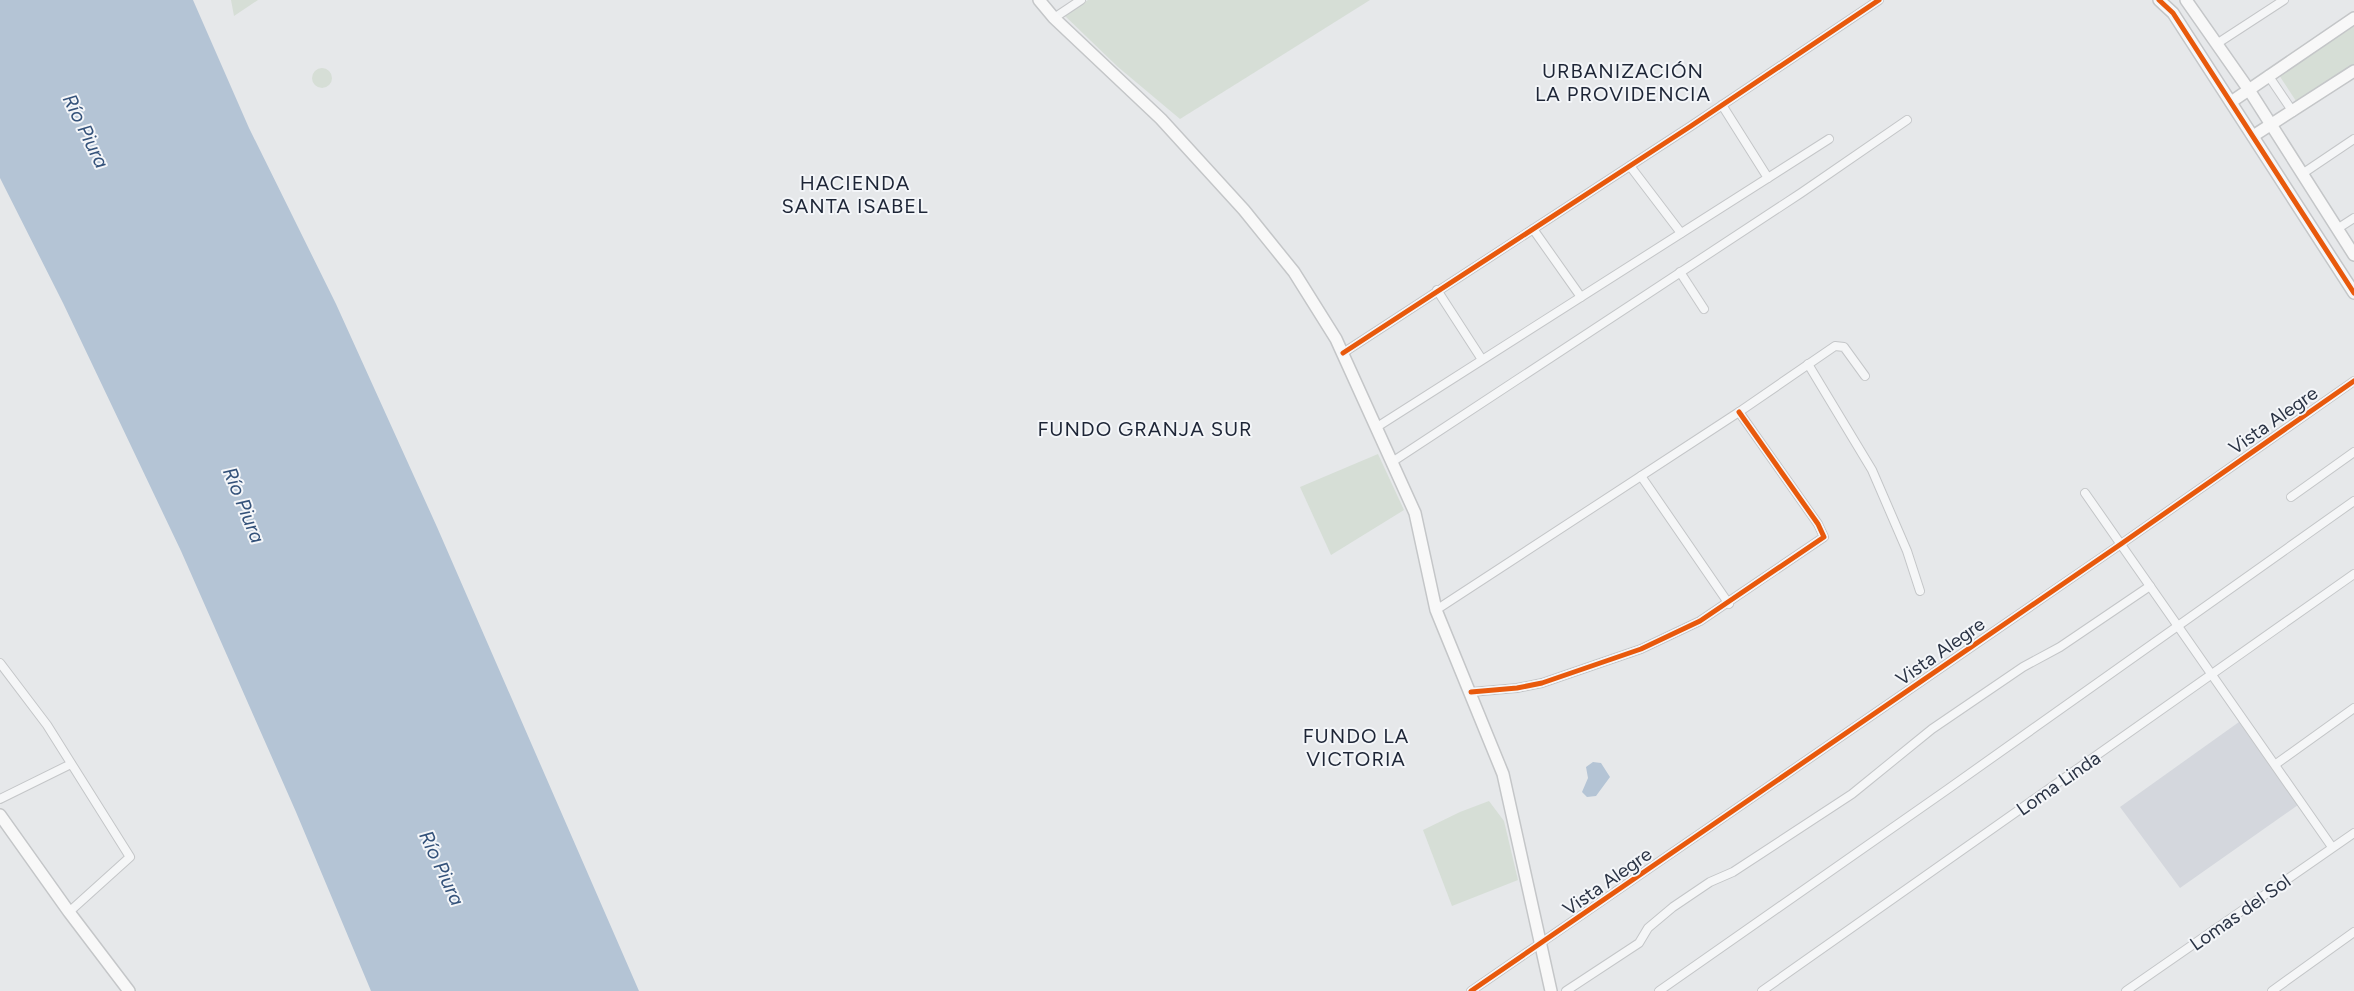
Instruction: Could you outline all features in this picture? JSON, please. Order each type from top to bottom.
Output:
[{"type":"main road","points":[[1039,0],[1054,18],[1161,119],[1244,210],[1294,272],[1316,305],[1343,353],[1415,513],[1436,610],[1503,774],[1551,991]]},
{"type":"main road","points":[[2159,0],[2173,13],[2354,294]]},
{"type":"main road","points":[[2186,0],[2218,43],[2249,90],[2354,255]]},
{"type":"main road","points":[[2231,102],[2354,18]]},
{"type":"main road","points":[[2253,136],[2272,126],[2354,71]]},
{"type":"main road","points":[[0,815],[69,912],[129,991]]},
{"type":"street","points":[[1054,18],[1081,0]]},
{"type":"street","points":[[1343,353],[1630,166],[1879,0]]},
{"type":"street","points":[[2218,43],[2284,0]]},
{"type":"street","points":[[2268,75],[2293,112]]},
{"type":"street","points":[[1722,105],[1768,178]]},
{"type":"street","points":[[1392,462],[1907,120]]},
{"type":"street","points":[[1377,427],[1481,358],[1581,297],[1829,139]]},
{"type":"street","points":[[2302,174],[2354,139]]},
{"type":"street","points":[[1630,166],[1681,233]]},
{"type":"street","points":[[2336,229],[2352,219]]},
{"type":"street","points":[[1533,229],[1581,297]]},
{"type":"street","points":[[1680,272],[1704,309]]},
{"type":"street","points":[[1437,290],[1481,358]]},
{"type":"street","points":[[1436,610],[1739,412],[1808,364],[1840,345],[1849,352],[1865,376]]},
{"type":"street","points":[[1808,364],[1872,470],[1907,551],[1920,591]]},
{"type":"street","name":"Vista Alegre","points":[[1471,991],[1542,944],[2354,382]]},
{"type":"street","points":[[1471,692],[1542,684],[1640,650],[1700,621],[1728,604],[1824,537],[1818,524],[1739,412]]},
{"type":"street","points":[[2291,497],[2354,452]]},
{"type":"street","points":[[1641,476],[1728,604]]},
{"type":"street","points":[[2085,493],[2179,624],[2332,848]]},
{"type":"street","points":[[1659,991],[2354,501]]},
{"type":"street","name":"Loma Linda","points":[[1762,991],[2354,574]]},
{"type":"street","points":[[1566,991],[1639,942],[1648,928],[1673,907],[1710,882],[1733,872],[1852,794],[1932,729],[2024,667],[2060,647],[2150,586]]},
{"type":"street","points":[[0,663],[47,725],[130,857],[69,912]]},
{"type":"street","points":[[2276,764],[2354,708]]},
{"type":"street","points":[[0,799],[71,764]]},
{"type":"street","name":"Lomas del Sol","points":[[2126,991],[2354,832]]},
{"type":"street","points":[[2272,991],[2354,932]]},
{"type":"shaded area","points":[[231,0],[258,0],[234,16]]},
{"type":"shaded area","points":[[1088,0],[1370,0],[1180,119],[1118,67],[1064,15]]},
{"type":"shaded area","points":[[2354,26],[2354,66],[2298,104],[2279,75]]},
{"type":"shaded area","points":[[318,68],[326,68],[332,74],[332,82],[326,88],[318,88],[312,82],[312,74]]},
{"type":"shaded area","points":[[1378,454],[1404,510],[1331,555],[1300,487]]},
{"type":"shaded area","points":[[2239,722],[2298,805],[2180,888],[2120,807]]},
{"type":"shaded area","points":[[1489,801],[1504,821],[1518,880],[1452,906],[1423,830],[1460,812]]},
{"type":"water","name":"Río Piura","points":[[0,0],[193,0],[249,128],[336,304],[437,527],[639,991],[371,991],[296,812],[181,551],[63,303],[0,178]]},
{"type":"water","points":[[1593,762],[1601,763],[1610,777],[1596,796],[1587,797],[1582,792],[1588,778],[1586,767]]},
{"type":"cycle path","points":[[1343,353],[1691,126],[1879,0]]},
{"type":"cycle path","points":[[2159,0],[2173,13],[2354,293]]},
{"type":"cycle path","points":[[1471,991],[2121,544],[2354,381]]},
{"type":"cycle path","points":[[1471,692],[1517,688],[1542,683],[1641,649],[1700,621],[1824,537],[1818,524],[1739,412]]},
{"type":"district","name":"URBANIZACIÓN LA PROVIDENCIA","points":[[1623,82]]},
{"type":"district","name":"HACIENDA SANTA ISABEL","points":[[855,194]]},
{"type":"district","name":"FUNDO GRANJA SUR","points":[[1145,429]]},
{"type":"district","name":"FUNDO LA VICTORIA","points":[[1356,748]]}]
